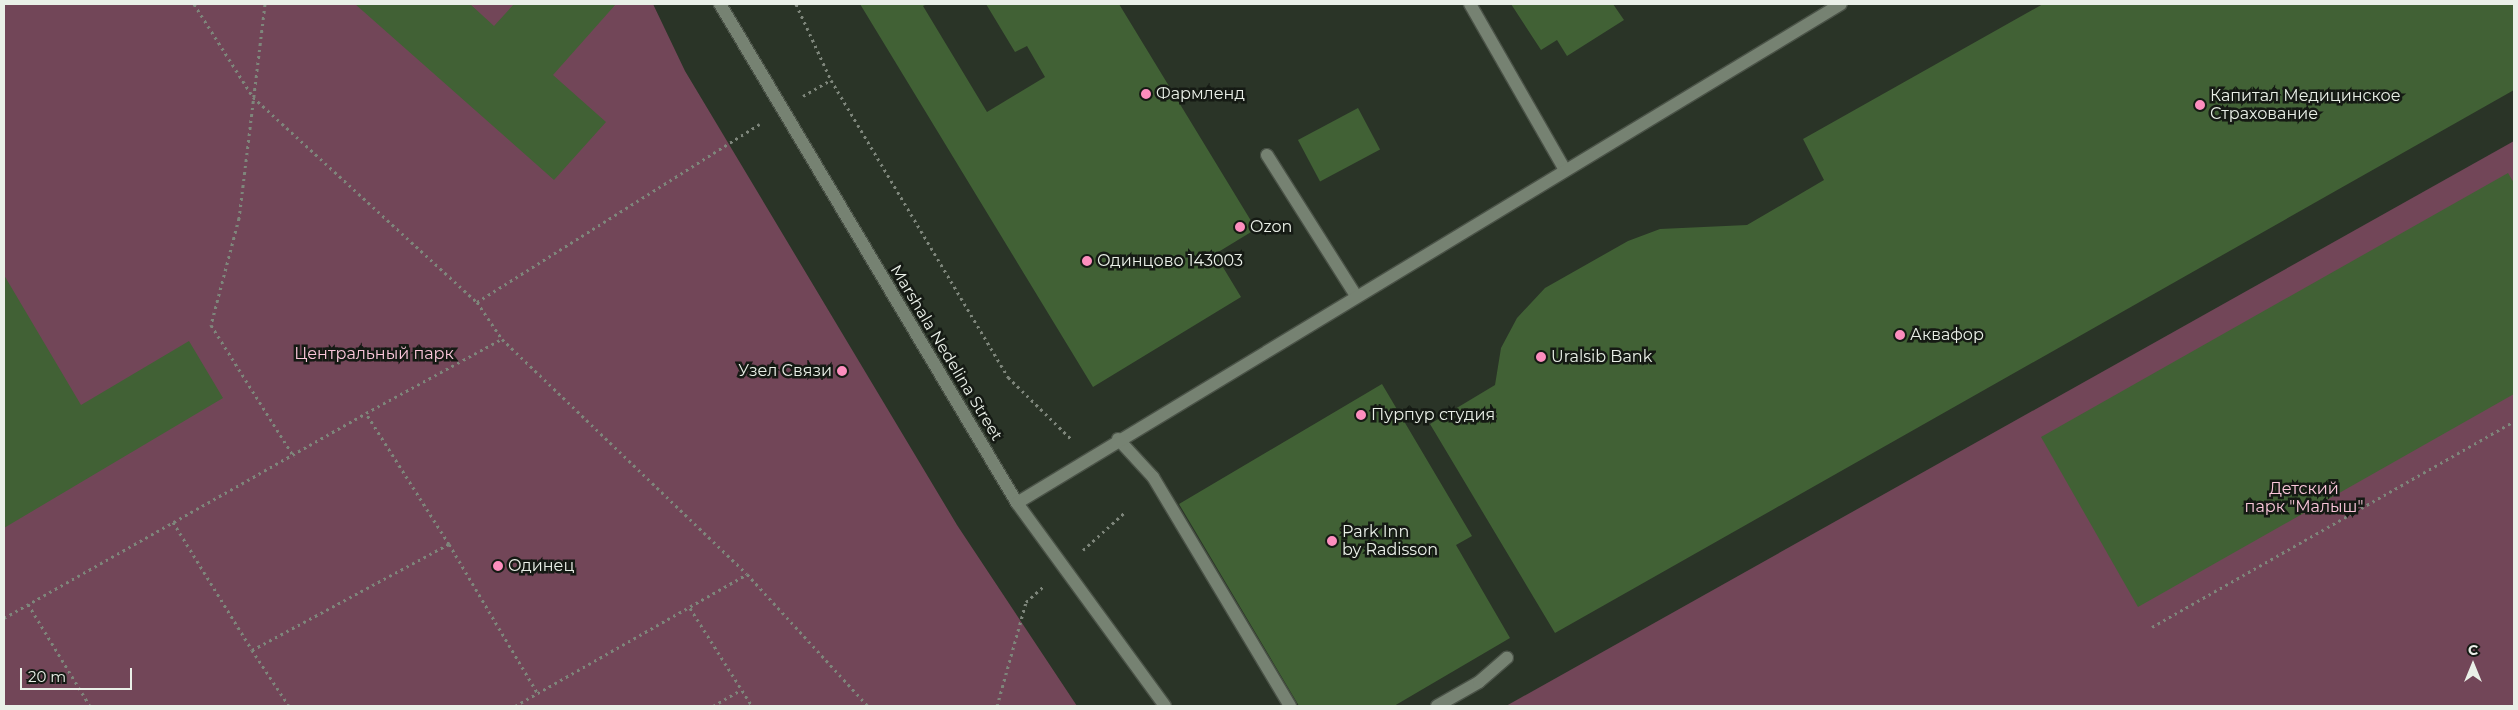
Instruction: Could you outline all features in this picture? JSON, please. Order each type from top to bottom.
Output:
[{"type":"street","name":"Marshala Nedelina Street","points":[[720,4],[1017,503],[1165,706]]},
{"type":"street","points":[[1470,4],[1565,170]]},
{"type":"street","points":[[1017,503],[1118,439],[1840,4]]},
{"type":"street","points":[[1267,155],[1356,296]]},
{"type":"street","points":[[1118,439],[1153,477],[1290,706]]},
{"type":"street","points":[[1437,706],[1479,682],[1507,658]]},
{"type":"path","points":[[194,4],[253,97],[477,302],[502,339],[747,574],[868,706]]},
{"type":"path","points":[[265,4],[239,218],[211,326],[294,457]]},
{"type":"path","points":[[796,4],[831,80],[1008,377],[1089,457]]},
{"type":"path","points":[[477,302],[732,146],[781,109],[831,80]]},
{"type":"path","points":[[4,618],[173,522],[294,457],[366,413],[502,339]]},
{"type":"path","points":[[366,413],[449,544],[538,694]]},
{"type":"path","points":[[2152,627],[2514,420]]},
{"type":"path","points":[[997,706],[1026,602],[1125,512]]},
{"type":"path","points":[[173,522],[289,706]]},
{"type":"path","points":[[252,650],[449,544]]},
{"type":"path","points":[[515,706],[747,574]]},
{"type":"path","points":[[28,604],[90,706]]},
{"type":"path","points":[[690,608],[740,690],[752,706]]},
{"type":"path","points":[[713,706],[740,690]]},
{"type":"green space","name":"Центральный парк","points":[[4,4],[653,4],[685,71],[957,525],[1077,706],[4,706]]},
{"type":"green space","name":"Детский парк \"Малыш\"","points":[[2514,141],[2514,706],[1506,706]]},
{"type":"building","points":[[355,4],[470,4],[494,26],[514,4],[616,4],[553,75],[606,122],[554,180]]},
{"type":"building","points":[[860,4],[927,4],[923,6],[987,112],[1045,77],[1027,46],[1015,52],[986,4],[1119,4],[1256,229],[1215,254],[1241,297],[1093,387]]},
{"type":"building","points":[[1511,4],[1613,4],[1624,20],[1567,56],[1557,40],[1541,50]]},
{"type":"building","points":[[2043,4],[2514,4],[2514,90],[1555,633],[1430,424],[1495,385],[1501,348],[1517,318],[1545,288],[1628,241],[1660,229],[1747,225],[1824,180],[1803,139]]},
{"type":"building","points":[[1358,108],[1380,149],[1320,181],[1298,140]]},
{"type":"building","points":[[2508,173],[2514,183],[2514,394],[2138,607],[2041,437]]},
{"type":"building","points":[[4,275],[81,405],[189,341],[223,398],[4,528]]},
{"type":"building","name":"Park Inn by Radisson","points":[[1382,384],[1472,536],[1456,545],[1510,638],[1394,706],[1299,706],[1179,504]]},
{"type":"place","name":"Фармленд","points":[[1146,94]]},
{"type":"place","name":"Капитал Медицинское Страхование","points":[[2200,105]]},
{"type":"place","name":"Ozon","points":[[1240,227]]},
{"type":"place","name":"Одинцово 143003","points":[[1087,261]]},
{"type":"place","name":"Аквафор","points":[[1900,335]]},
{"type":"place","name":"Uralsib Bank","points":[[1541,357]]},
{"type":"place","name":"Узел Связи","points":[[842,371]]},
{"type":"place","name":"Пурпур студия","points":[[1361,415]]},
{"type":"place","name":"Park Inn by Radisson","points":[[1332,541]]},
{"type":"place","name":"Одинец","points":[[498,566]]}]
